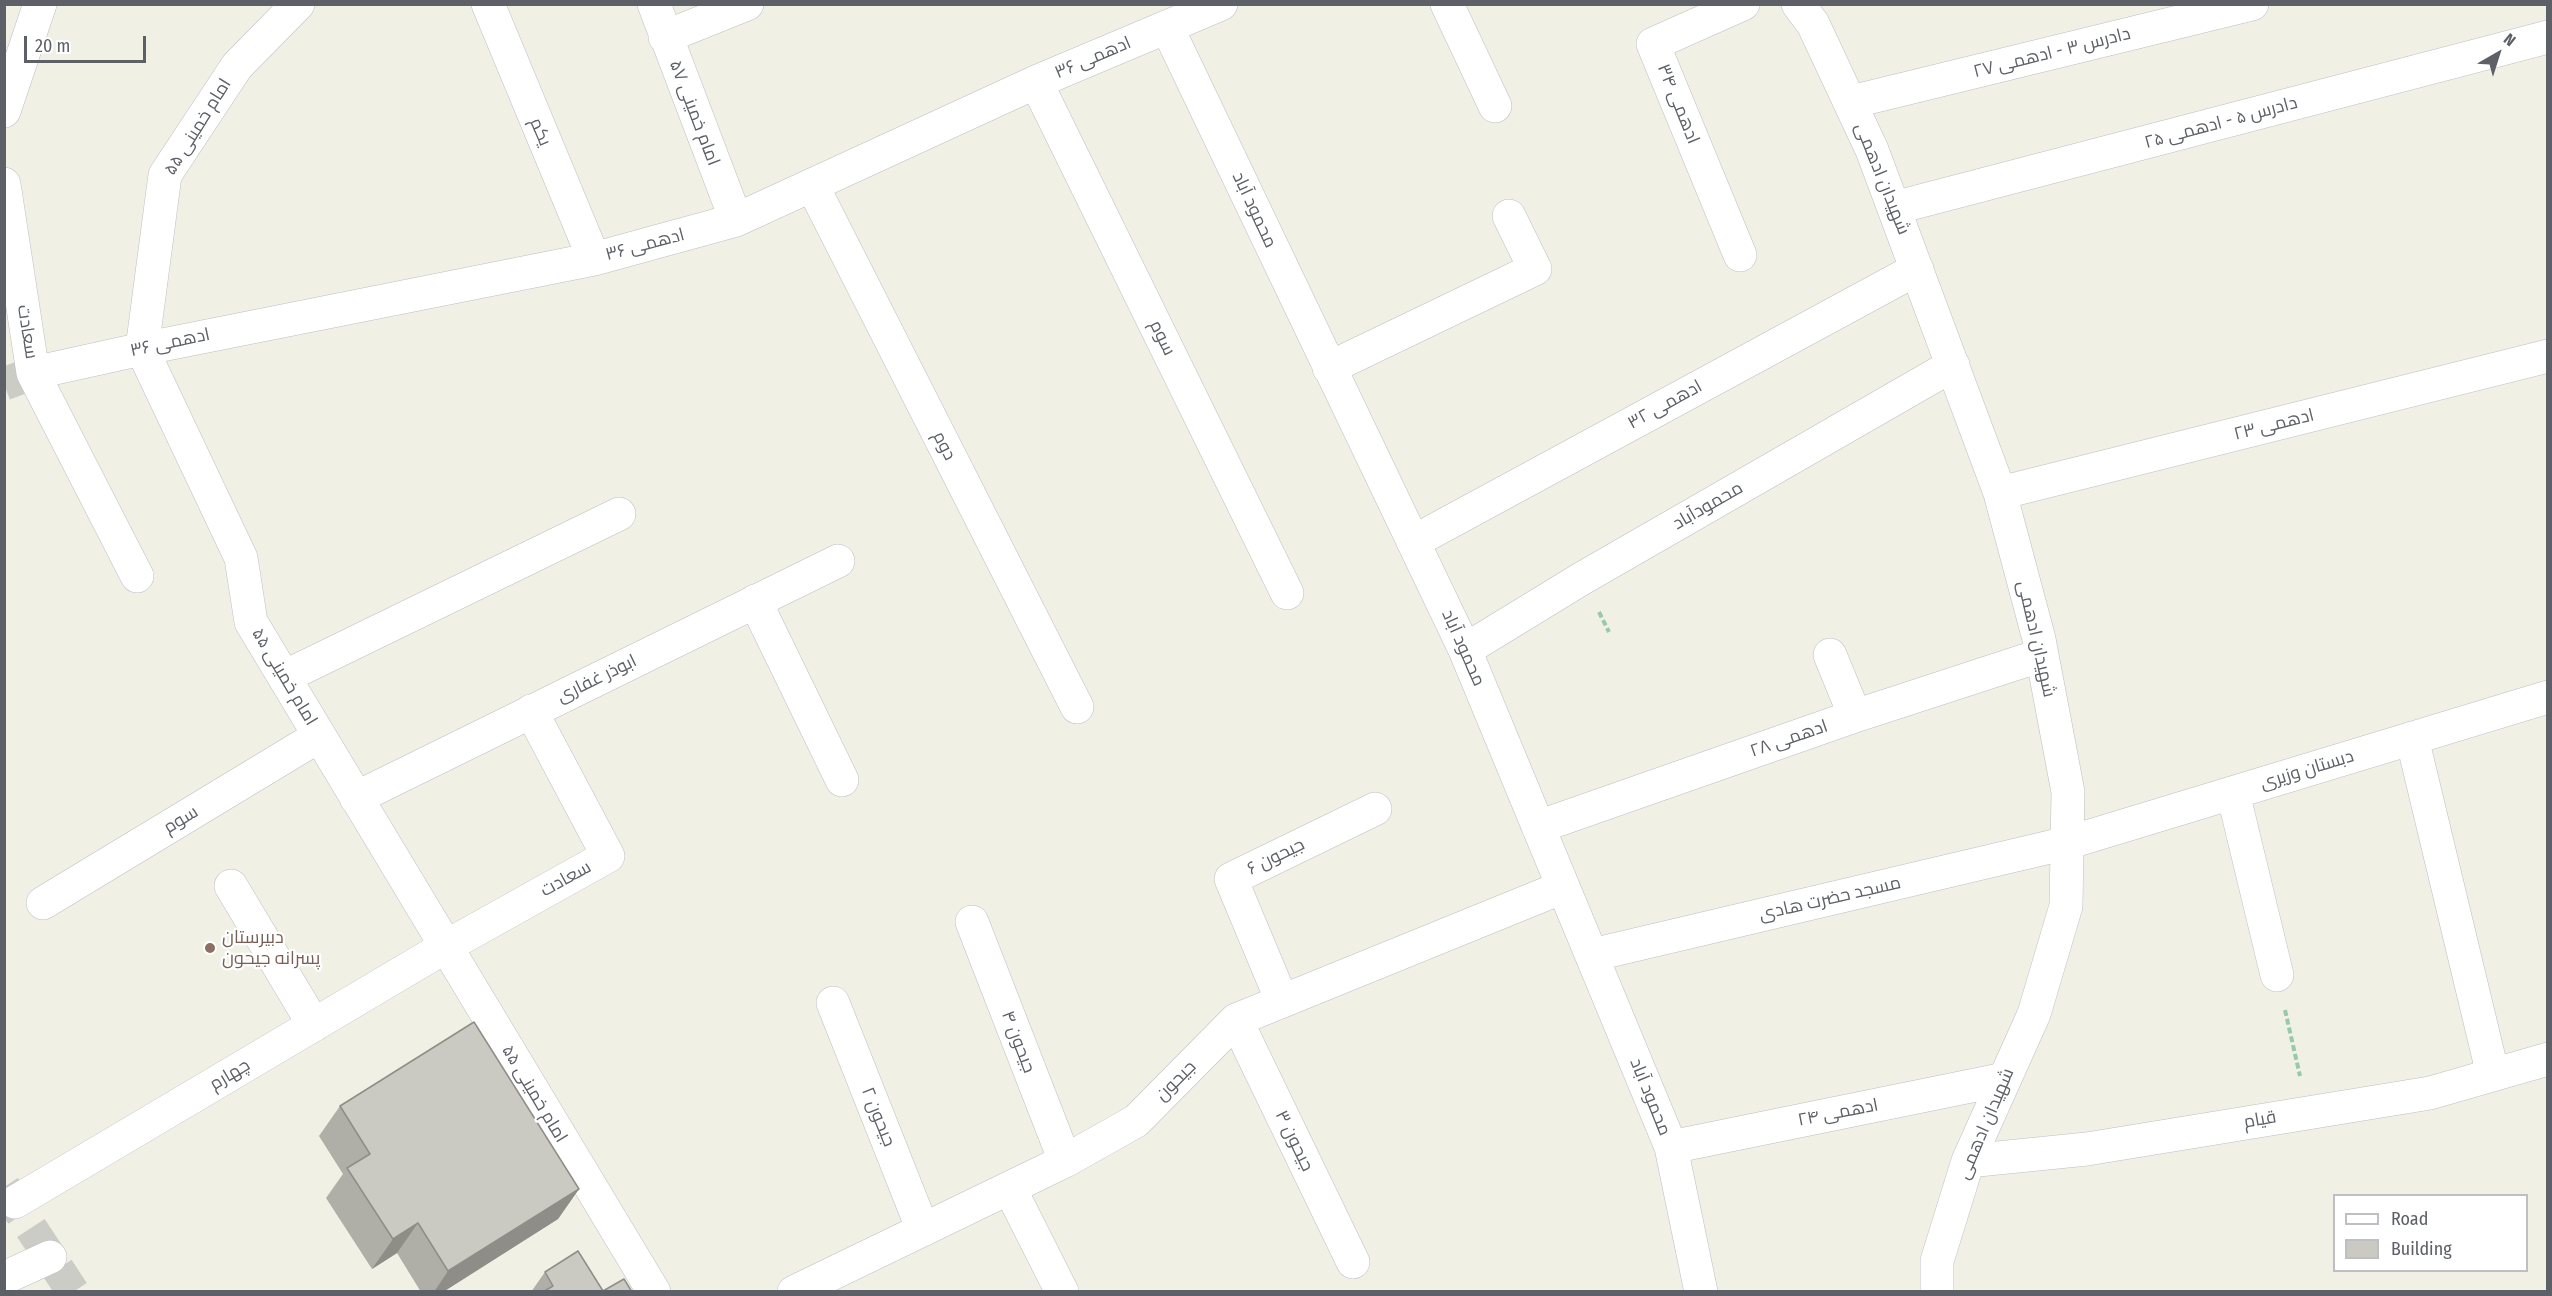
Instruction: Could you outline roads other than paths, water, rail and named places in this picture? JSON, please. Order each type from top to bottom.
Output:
[{"type":"street","points":[[4,111],[40,4]]},
{"type":"street","name":"امام خمینی ۵۵","points":[[298,4],[237,66],[165,175],[142,349],[241,558],[251,622],[654,1292]]},
{"type":"street","name":"یکم","points":[[488,4],[594,259]]},
{"type":"street","name":"امام خمینی ۵۷","points":[[654,4],[736,220]]},
{"type":"street","points":[[665,37],[747,4]]},
{"type":"street","points":[[1447,4],[1494,106]]},
{"type":"street","name":"ادهمی ۳۴","points":[[1740,255],[1653,44],[1743,4]]},
{"type":"street","name":"شهیدان ادهمی","points":[[1798,4],[1813,24],[1872,150],[2000,493],[2042,655],[2068,792],[2066,906],[2034,1014],[1968,1161],[1937,1261],[1937,1292]]},
{"type":"street","name":"دادرس ۳ - ادهمی ۲۷","points":[[1851,102],[2252,4]]},
{"type":"street","name":"ادهمی ۳۶","points":[[33,373],[142,349],[594,259],[736,220],[1036,82],[1167,27],[1204,8]]},
{"type":"street","name":"محمود آباد","points":[[1167,27],[1465,650],[1671,1147],[1701,1292]]},
{"type":"street","name":"دادرس ۵ - ادهمی ۲۵","points":[[1894,208],[2547,37]]},
{"type":"street","name":"سوم","points":[[1036,82],[1287,593]]},
{"type":"street","name":"سعادت","points":[[4,184],[33,373],[137,576]]},
{"type":"street","name":"دوم","points":[[812,185],[1077,707]]},
{"type":"street","points":[[1329,368],[1535,268],[1509,216]]},
{"type":"street","name":"ادهمی ۳۲","points":[[1413,542],[1917,269]]},
{"type":"street","name":"ادهمی ۲۳","points":[[2000,493],[2547,356]]},
{"type":"street","name":"محمودآباد","points":[[1465,650],[1581,579],[1953,365]]},
{"type":"street","points":[[284,677],[619,514]]},
{"type":"street","name":"ابوذر غفاری","points":[[356,798],[838,561]]},
{"type":"street","points":[[755,602],[842,780]]},
{"type":"street","points":[[1830,655],[1855,716]]},
{"type":"street","name":"ادهمی ۲۸","points":[[1538,827],[1855,716],[2042,655]]},
{"type":"street","name":"دبستان وزیری","points":[[2067,843],[2547,697]]},
{"type":"street","name":"سعادت","points":[[445,947],[608,856],[531,711]]},
{"type":"street","name":"سوم","points":[[44,903],[319,736]]},
{"type":"street","points":[[2412,738],[2493,1075]]},
{"type":"street","points":[[2233,793],[2277,975]]},
{"type":"street","name":"جیحون ۶","points":[[1282,1001],[1231,879],[1375,809]]},
{"type":"street","name":"مسجد حضرت هادی","points":[[1592,955],[2067,843]]},
{"type":"street","points":[[231,886],[314,1025]]},
{"type":"street","name":"جیحون","points":[[795,1292],[1010,1189],[1136,1121],[1236,1020],[1563,887]]},
{"type":"street","name":"جیحون ۴","points":[[972,922],[1065,1161]]},
{"type":"street","name":"چهارم","points":[[15,1202],[445,947]]},
{"type":"street","name":"جیحون ۲","points":[[833,1003],[923,1230]]},
{"type":"street","name":"جیحون ۳","points":[[1236,1020],[1353,1262]]},
{"type":"street","name":"قیام","points":[[1968,1161],[2087,1149],[2430,1093],[2547,1059]]},
{"type":"street","name":"ادهمی ۲۴","points":[[1671,1147],[2005,1079]]},
{"type":"street","points":[[1010,1189],[1062,1292]]},
{"type":"street","points":[[4,1278],[50,1257]]},
{"type":"tunnel","points":[[4,384],[33,373]]},
{"type":"tunnel","points":[[4,1187],[73,1292]]},
{"type":"place","name":"دبیرستان پسرانه جیحون","points":[[210,948]]}]
